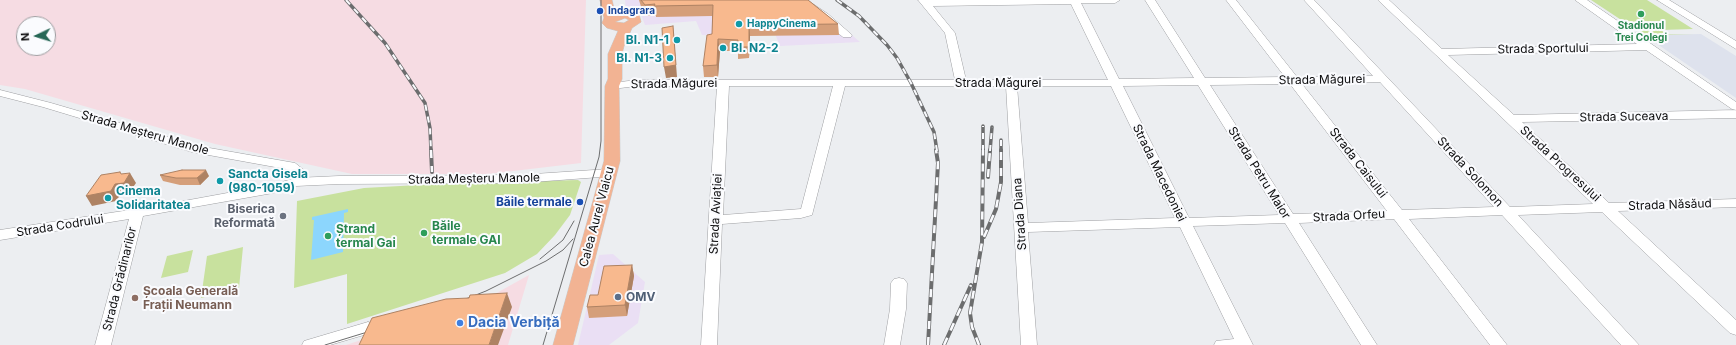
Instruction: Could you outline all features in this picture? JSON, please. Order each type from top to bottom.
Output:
[{"type":"main road","name":"Calea Aurel Vlaicu","points":[[563,345],[609,173],[613,147],[612,86],[608,83],[606,61],[608,49],[618,21],[606,0]]},
{"type":"main road","points":[[613,0],[618,21]]},
{"type":"street","points":[[801,0],[847,35]]},
{"type":"street","points":[[925,2],[1114,0]]},
{"type":"street","name":"Strada Petru Maior","points":[[1150,0],[1369,345]]},
{"type":"street","name":"Strada Caisului","points":[[1231,0],[1499,345]]},
{"type":"street","name":"Strada Solomon","points":[[1309,0],[1631,345]]},
{"type":"street","name":"Strada Progresului","points":[[1383,0],[1734,326]]},
{"type":"street","points":[[1580,0],[1736,107]]},
{"type":"street","points":[[1662,0],[1736,46]]},
{"type":"street","name":"Strada Macedoniei","points":[[1075,1],[1244,345]]},
{"type":"street","points":[[925,2],[950,33],[960,83]]},
{"type":"street","name":"Strada Sportului","points":[[1439,52],[1647,47]]},
{"type":"street","name":"Strada Măgurei","points":[[612,86],[637,83],[1115,83],[1383,79]]},
{"type":"street","points":[[716,220],[801,214],[807,212],[840,82]]},
{"type":"street","name":"Strada Aviației","points":[[709,345],[723,83]]},
{"type":"street","name":"Strada Diana","points":[[1011,83],[1029,345]]},
{"type":"street","name":"Strada Meșteru Manole","points":[[0,93],[291,175],[339,180],[519,179],[609,173]]},
{"type":"street","name":"Strada Suceava","points":[[1512,119],[1736,114]]},
{"type":"street","name":"Strada Codrului","points":[[0,235],[137,213],[281,187],[291,175]]},
{"type":"street","name":"Strada Năsăud","points":[[1604,206],[1736,203]]},
{"type":"street","name":"Strada Orfeu","points":[[1021,228],[1604,206]]},
{"type":"street","name":"Strada Grădinarilor","points":[[103,345],[137,213]]},
{"type":"street","points":[[892,345],[898,309],[899,283]]},
{"type":"street","points":[[310,345],[368,328]]},
{"type":"street","points":[[1222,345],[1244,345]]},
{"type":"shaded area","points":[[0,0],[586,0],[581,163],[488,174],[352,174],[215,144],[25,89],[0,85]]},
{"type":"shaded area","points":[[625,0],[806,0],[826,13],[860,42],[780,46],[775,34],[702,35],[696,21],[645,25],[640,12],[626,10]]},
{"type":"shaded area","points":[[1701,34],[1736,56],[1736,98],[1644,35]]},
{"type":"shaded area","points":[[613,254],[645,282],[638,323],[609,345],[578,345],[599,255]]},
{"type":"shaded area","name":"Dacia Verbiță","points":[[529,275],[508,345],[346,345],[484,300]]},
{"type":"green space","name":"Stadionul Trei Colegi","points":[[1591,0],[1647,0],[1693,29],[1661,30],[1666,34],[1694,34],[1644,35]]},
{"type":"green space","name":"Ștrand termal Gai","points":[[578,180],[581,182],[570,215],[555,235],[537,254],[505,273],[347,324],[347,274],[294,288],[297,201],[364,188],[436,184]]},
{"type":"green space","points":[[243,247],[239,288],[201,298],[207,256]]},
{"type":"green space","points":[[193,250],[188,272],[161,278],[167,256]]},
{"type":"water","name":"Ștrand termal Gai","points":[[348,209],[348,212],[344,213],[343,252],[311,260],[314,220],[312,220],[312,217]]},
{"type":"building","points":[[641,0],[808,0],[838,24],[749,25],[749,47],[737,47],[738,40],[718,39],[717,65],[703,66],[707,35],[712,34],[713,5],[654,6],[655,4],[645,5]]},
{"type":"building","points":[[673,26],[676,65],[664,67],[662,28]]},
{"type":"building","points":[[182,170],[206,170],[197,178],[176,178],[160,175]]},
{"type":"building","points":[[120,172],[121,174],[130,173],[124,183],[115,184],[111,191],[86,196],[101,175]]},
{"type":"building","points":[[632,265],[625,305],[587,307],[590,295],[598,295],[604,266]]},
{"type":"building","points":[[507,293],[489,345],[359,345],[372,318],[446,299],[469,298],[470,295]]},
{"type":"tram line","points":[[543,345],[599,157],[601,141],[601,0]]},
{"type":"tram line","points":[[540,259],[563,240],[574,221]]},
{"type":"tram line","points":[[458,302],[486,291],[546,261],[563,250],[573,239]]},
{"type":"tram line","points":[[325,345],[374,330]]},
{"type":"railway","points":[[346,0],[385,43],[425,103],[430,128],[431,151]]},
{"type":"railway","points":[[837,0],[859,16],[887,45],[897,58],[911,83],[934,132],[937,151]]},
{"type":"railway","points":[[983,126],[983,150]]},
{"type":"railway","points":[[990,151],[992,127]]},
{"type":"railway","points":[[984,237],[996,209],[1001,182],[1001,140]]},
{"type":"railway","points":[[431,150],[432,172]]},
{"type":"railway","points":[[928,345],[938,163],[936,150]]},
{"type":"railway","points":[[979,345],[972,327],[970,313],[982,242],[983,150]]},
{"type":"railway","points":[[988,177],[990,150]]},
{"type":"railway","points":[[944,345],[971,285]]},
{"type":"place","name":"Indagrara","points":[[600,11]]},
{"type":"place","name":"Stadionul Trei Colegi","points":[[1641,14]]},
{"type":"place","name":"HappyCinema","points":[[739,24]]},
{"type":"place","name":"Bl. N1-1","points":[[677,40]]},
{"type":"place","name":"Bl. N2-2","points":[[723,48]]},
{"type":"place","name":"Bl. N1-3","points":[[670,58]]},
{"type":"place","name":"Sancta Gisela (980-1059)","points":[[220,181]]},
{"type":"place","name":"Cinema Solidaritatea","points":[[108,198]]},
{"type":"place","name":"Băile termale","points":[[580,202]]},
{"type":"place","name":"Biserica Reformată","points":[[283,216]]},
{"type":"place","name":"Băile termale GAI","points":[[424,233]]},
{"type":"place","name":"Ștrand termal Gai","points":[[328,236]]},
{"type":"place","name":"OMV","points":[[618,297]]},
{"type":"place","name":"Școala Generală Frații Neumann","points":[[135,298]]},
{"type":"place","name":"Dacia Verbiță","points":[[460,323]]}]
